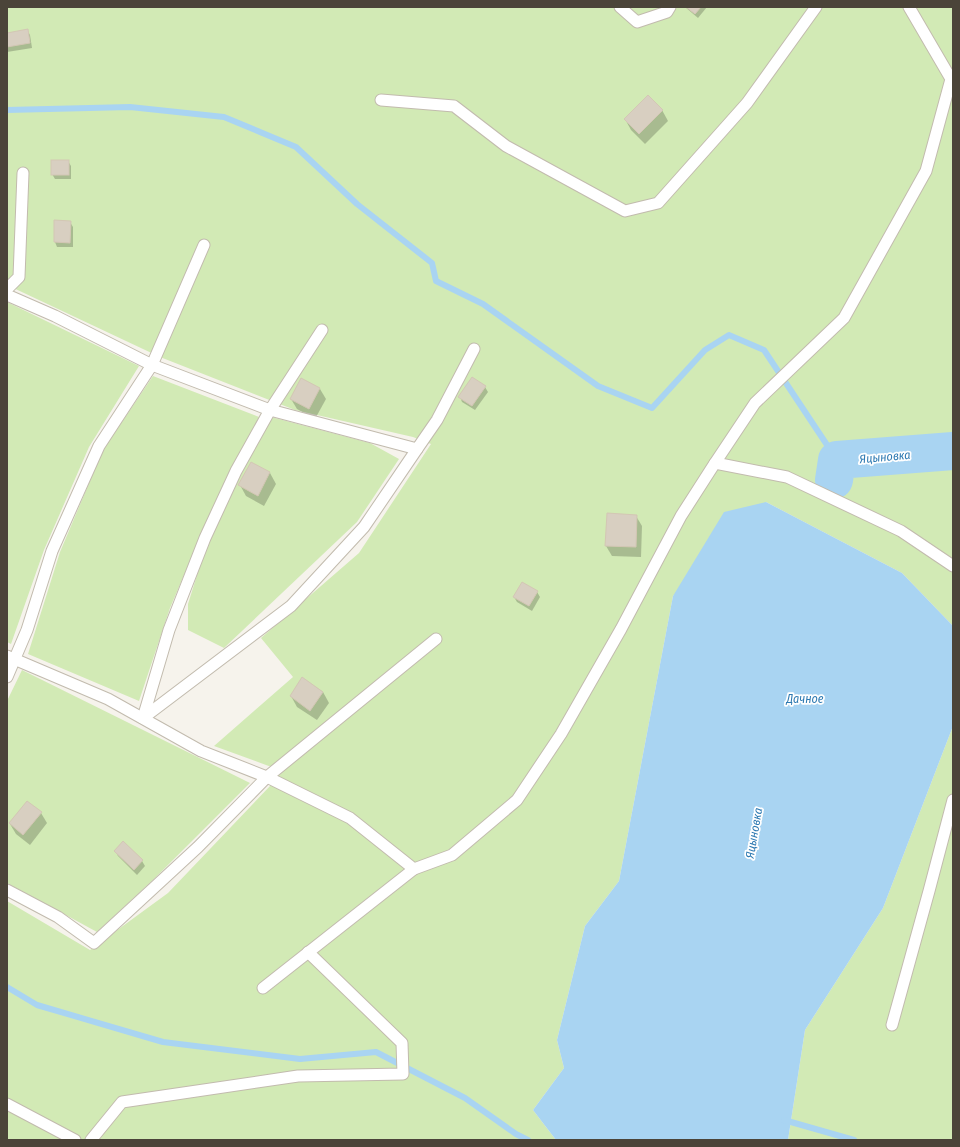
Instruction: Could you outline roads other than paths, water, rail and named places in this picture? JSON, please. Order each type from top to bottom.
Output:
[{"type":"lane","points":[[620,7],[637,22],[667,12],[670,7]]},
{"type":"lane","points":[[382,100],[454,106],[506,146],[625,212],[658,203],[747,103],[816,7]]},
{"type":"lane","points":[[263,988],[414,869],[452,855],[517,800],[562,734],[681,516],[755,403],[844,318],[926,171],[948,106],[951,79],[909,7]]},
{"type":"lane","points":[[7,289],[19,278],[23,173]]},
{"type":"lane","points":[[7,677],[11,658],[27,630],[52,551],[99,446],[152,365],[204,245]]},
{"type":"lane","points":[[7,295],[55,316],[152,365],[270,410],[417,449]]},
{"type":"lane","points":[[143,718],[169,630],[205,538],[236,471],[270,410],[322,330]]},
{"type":"lane","points":[[143,718],[291,606],[364,527],[437,420],[474,349]]},
{"type":"lane","points":[[715,463],[787,477],[901,531],[953,566]]},
{"type":"lane","points":[[7,890],[58,917],[94,943],[198,847],[266,777],[436,639]]},
{"type":"lane","points":[[11,658],[108,699],[201,751],[266,777],[350,818],[414,869]]},
{"type":"lane","points":[[892,1025],[930,891],[953,800]]},
{"type":"lane","points":[[91,1140],[122,1102],[298,1076],[403,1074],[402,1043],[308,952]]},
{"type":"lane","points":[[7,1104],[75,1140]]},
{"type":"water","name":"Дачное","points":[[766,502],[902,573],[953,626],[953,726],[883,908],[805,1030],[788,1140],[556,1140],[533,1110],[564,1068],[557,1040],[585,926],[619,881],[673,596],[724,512]]},
{"type":"waterway","points":[[7,110],[130,107],[224,117],[296,147],[357,204],[432,263],[436,281],[483,304],[598,386],[652,408],[705,350],[729,335],[764,350],[837,460]]},
{"type":"waterway","name":"Яцыновка","points":[[834,480],[837,460],[953,451]]},
{"type":"waterway","points":[[7,987],[37,1005],[163,1042],[300,1059],[376,1052],[465,1098],[516,1134],[528,1140]]},
{"type":"waterway","points":[[784,1120],[854,1140]]}]
